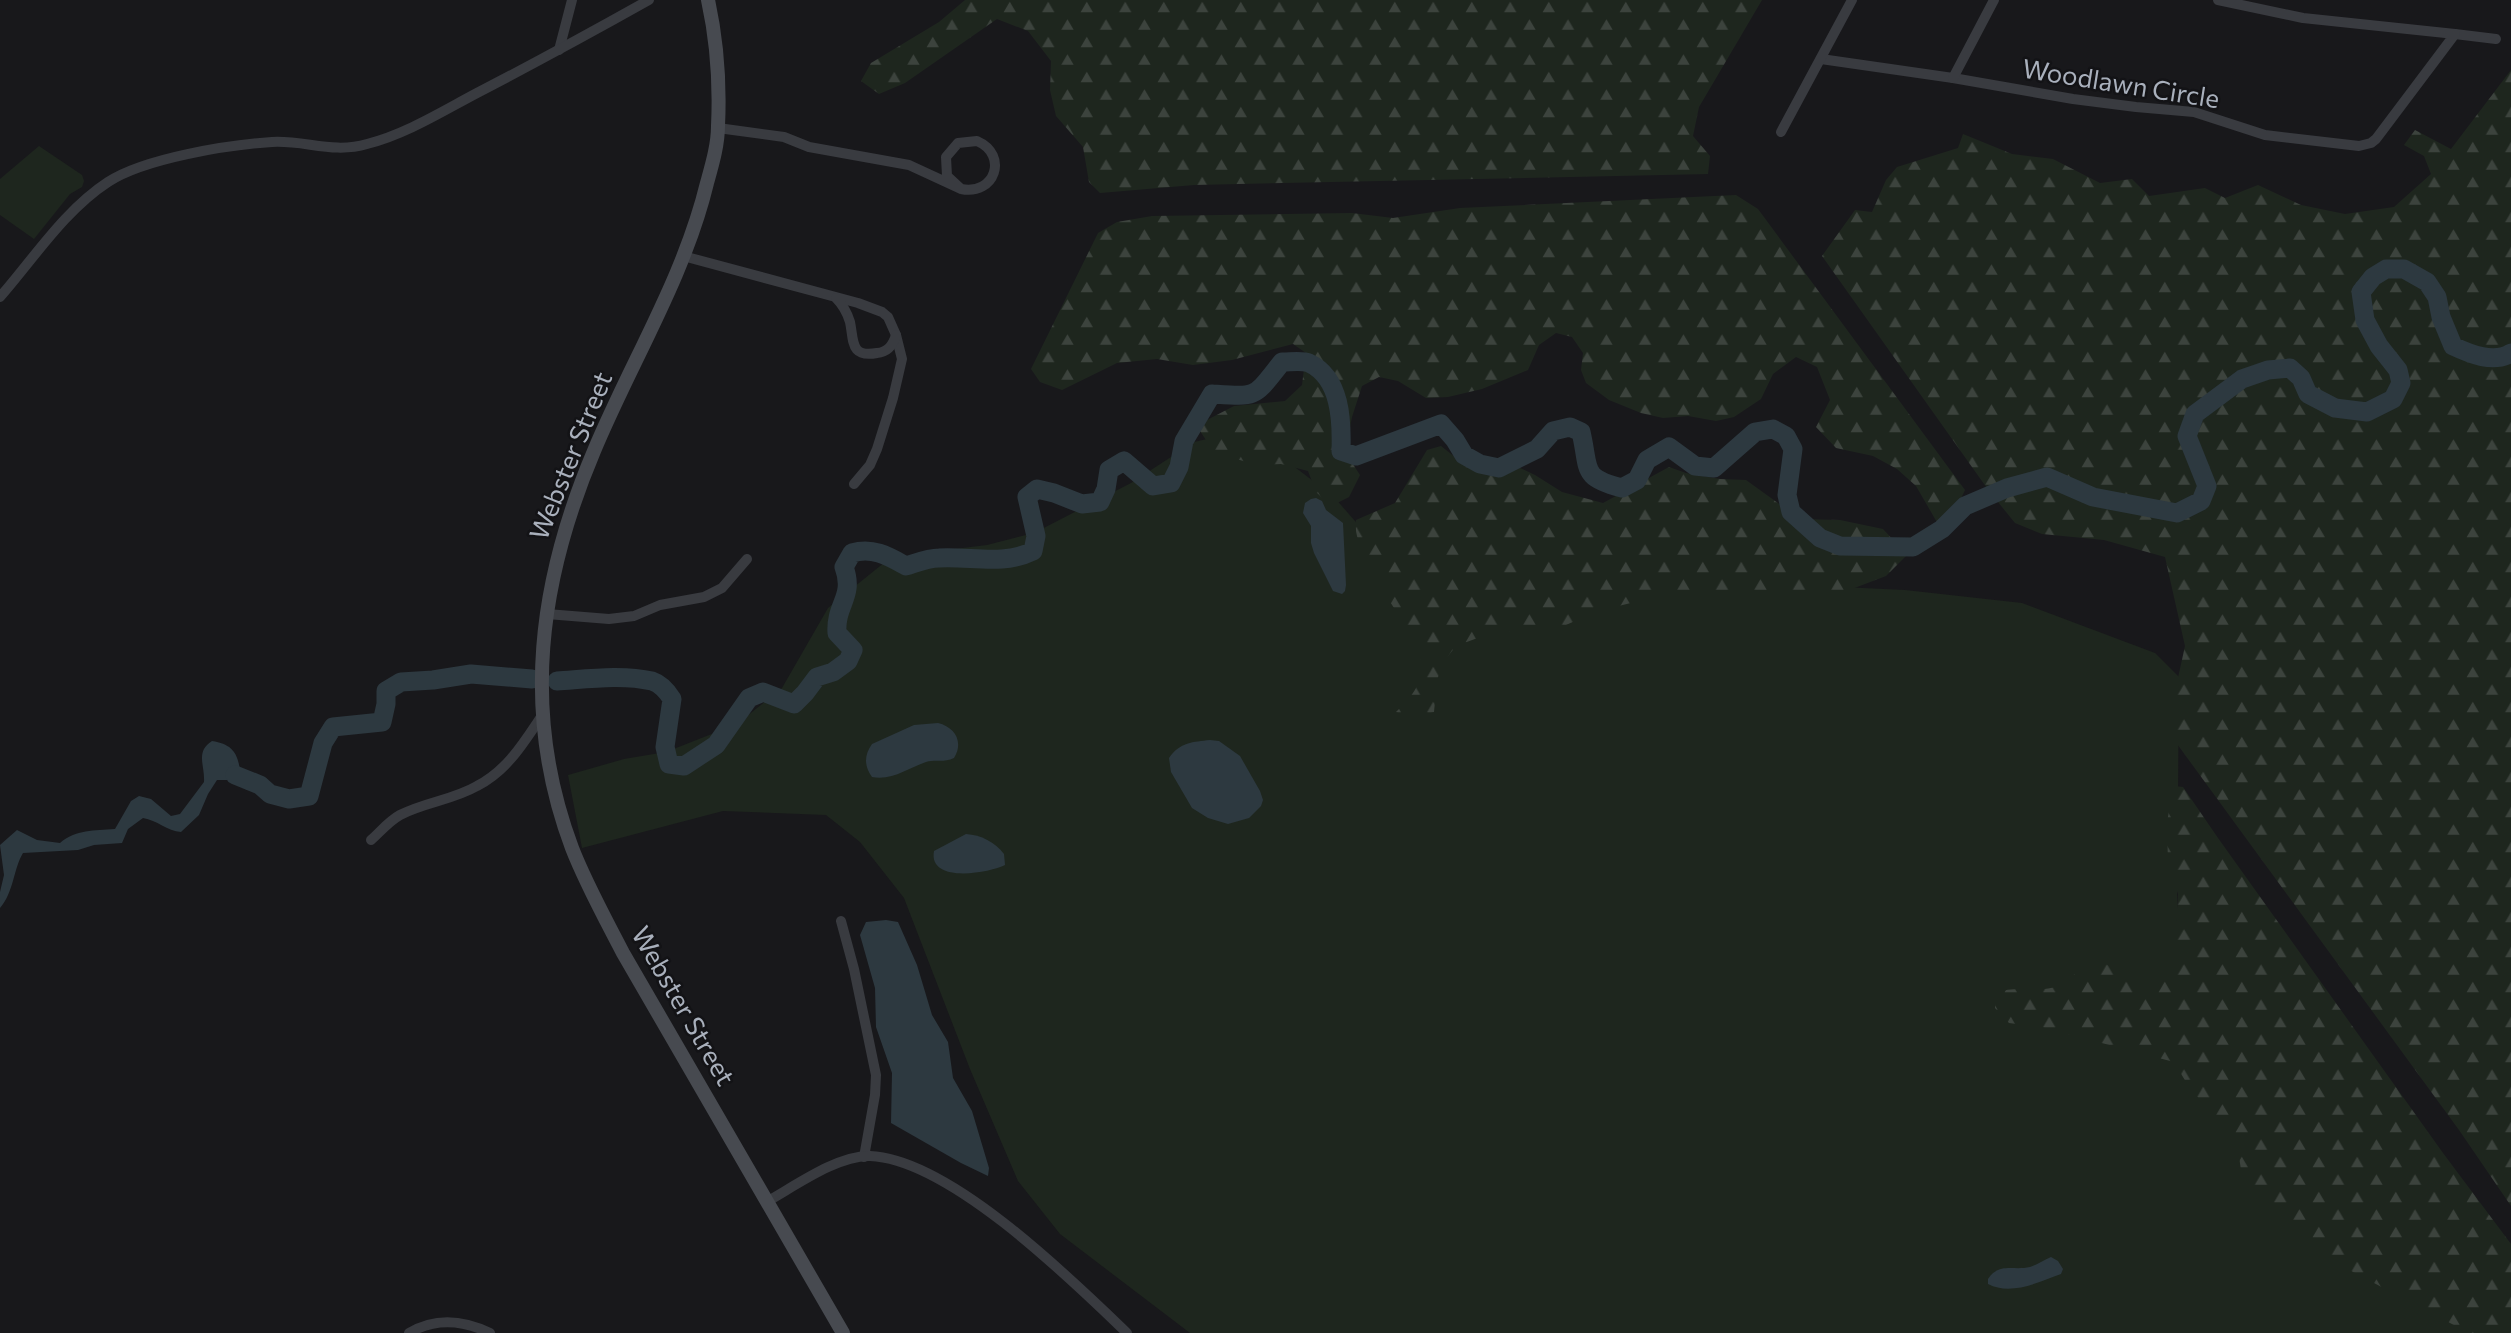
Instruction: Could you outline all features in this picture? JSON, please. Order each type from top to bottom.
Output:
[{"type":"street","points":[[559,50],[572,0]]},
{"type":"street","points":[[0,297],[54,232],[84,201],[108,182],[128,172],[168,159],[271,142],[332,149],[365,145],[421,124],[649,0]]},
{"type":"street","name":"Webster Street","points":[[708,0],[716,45],[719,128],[702,204],[683,256],[595,448],[556,560],[542,667],[547,754],[564,825],[599,907],[629,964],[843,1333]]},
{"type":"street","points":[[1781,132],[1852,0]]},
{"type":"street","points":[[1953,78],[1994,0]]},
{"type":"street","points":[[2218,0],[2303,18],[2496,39]]},
{"type":"street","name":"Woodlawn Circle","points":[[1821,59],[2073,99],[2194,112],[2265,135],[2359,146],[2371,144],[2376,139],[2455,34]]},
{"type":"street","points":[[719,128],[784,136],[809,147],[909,165],[961,189],[968,190],[981,188],[992,179],[996,166],[992,153],[978,141],[958,143],[946,157],[947,176],[961,189]]},
{"type":"street","points":[[683,256],[835,297],[882,312],[888,317],[902,359],[877,449],[870,465],[854,484]]},
{"type":"street","points":[[835,297],[848,315],[852,342],[861,353],[866,355],[884,352],[894,343],[896,335]]},
{"type":"street","points":[[547,614],[609,619],[634,616],[660,605],[704,597],[722,588],[747,559]]},
{"type":"street","points":[[371,840],[400,816],[479,786],[497,773],[515,755],[544,713]]},
{"type":"street","points":[[841,921],[876,1075],[864,1157]]},
{"type":"street","points":[[768,1201],[833,1166],[864,1157],[909,1163],[958,1191],[1025,1239],[1127,1333]]},
{"type":"street","points":[[409,1333],[443,1321],[458,1322],[490,1333]]},
{"type":"green space","points":[[965,0],[1762,0],[1699,107],[1693,136],[1710,156],[1708,174],[1194,185],[1100,193],[1089,182],[1083,147],[1056,116],[1050,90],[1051,61],[1028,31],[997,19],[905,83],[879,94],[861,81],[871,63],[939,22]]},
{"type":"green space","points":[[2511,70],[2511,1206],[2459,1130],[2172,737],[2174,696],[2185,646],[2165,557],[2104,540],[2042,534],[2015,523],[1989,491],[1822,256],[1855,210],[1872,212],[1886,180],[1897,167],[1958,148],[1963,134],[2012,154],[2053,159],[2100,183],[2132,179],[2149,196],[2205,188],[2225,198],[2258,185],[2301,205],[2345,214],[2394,207],[2431,174],[2424,156],[2404,145],[2415,130],[2451,149]]},
{"type":"green space","points":[[39,146],[82,175],[84,181],[82,187],[70,194],[34,239],[0,215],[0,179]]},
{"type":"green space","points":[[1736,195],[1758,209],[1965,490],[1955,511],[1938,524],[1916,486],[1897,469],[1873,456],[1836,448],[1816,427],[1830,400],[1817,367],[1796,357],[1773,374],[1761,399],[1734,417],[1716,421],[1688,416],[1663,418],[1641,413],[1609,400],[1586,383],[1581,370],[1583,353],[1572,337],[1556,333],[1539,345],[1528,370],[1482,389],[1448,397],[1426,398],[1398,381],[1379,377],[1362,386],[1345,452],[1360,475],[1349,497],[1331,506],[1316,492],[1308,471],[1281,464],[1256,465],[1214,452],[1198,428],[1207,420],[1234,406],[1285,401],[1302,385],[1306,353],[1293,344],[1232,360],[1193,365],[1157,359],[1117,363],[1062,390],[1040,382],[1031,369],[1098,233],[1117,222],[1152,216],[1352,213],[1393,218],[1460,208]]},
{"type":"green space","points":[[1220,436],[1270,448],[1334,497],[1376,545],[1670,579],[1905,590],[2022,603],[2155,653],[2179,677],[2176,1037],[2488,1333],[1190,1333],[1060,1234],[1018,1181],[970,1069],[904,898],[860,842],[826,815],[723,811],[582,848],[568,775],[624,759],[666,752],[737,724],[782,688],[828,608],[885,562],[921,553],[987,545],[1034,533],[1131,483],[1194,442]]},
{"type":"green space","points":[[1441,446],[1470,469],[1518,467],[1562,492],[1603,503],[1669,467],[1720,479],[1746,480],[1800,519],[1840,520],[1883,529],[1907,555],[1886,576],[1836,595],[1676,592],[1598,611],[1559,628],[1491,633],[1456,646],[1444,661],[1437,680],[1434,712],[1412,719],[1396,712],[1420,680],[1422,665],[1419,651],[1381,587],[1360,544],[1356,533],[1356,520],[1395,503],[1427,450]]},
{"type":"green space","points":[[2173,786],[2183,787],[2443,1153],[2511,1244],[2511,1333],[2469,1333],[2336,1263],[2248,1187],[2241,1170],[2237,1143],[2189,1087],[2174,1062],[2041,1027],[2009,1023],[1995,1008],[1996,993],[2059,986],[2071,978],[2082,964],[2106,964],[2124,975],[2151,982],[2173,972],[2178,894],[2168,864],[2167,823]]},
{"type":"shaded area","points":[[1316,498],[1343,523],[1346,585],[1342,594],[1333,591],[1311,543],[1311,526],[1303,513],[1305,503]]},
{"type":"shaded area","points":[[938,723],[949,728],[956,736],[958,746],[954,758],[926,762],[886,777],[872,777],[866,761],[872,744],[914,725]]},
{"type":"shaded area","points":[[212,741],[225,744],[233,750],[240,771],[260,785],[247,790],[230,780],[217,780],[199,815],[181,832],[143,818],[128,829],[122,843],[94,845],[78,850],[23,853],[8,895],[0,908],[4,875],[0,845],[17,830],[37,840],[60,843],[79,833],[115,829],[131,801],[139,796],[151,799],[171,816],[180,814],[204,782],[202,754]]},
{"type":"shaded area","points":[[1219,741],[1240,756],[1260,791],[1263,800],[1261,806],[1249,818],[1228,824],[1208,818],[1192,808],[1171,772],[1169,758],[1178,749],[1187,744]]},
{"type":"shaded area","points":[[966,834],[982,838],[996,846],[1004,854],[1005,865],[974,873],[950,872],[940,868],[935,861],[934,851]]},
{"type":"shaded area","points":[[866,922],[898,922],[917,965],[932,1015],[948,1042],[953,1078],[972,1111],[989,1168],[988,1176],[891,1123],[892,1073],[876,1027],[875,988],[860,935]]},
{"type":"shaded area","points":[[2051,1257],[2058,1261],[2063,1269],[2061,1274],[2015,1288],[2006,1289],[1988,1284],[1988,1279],[1997,1271],[2030,1267]]},
{"type":"waterway","points":[[557,681],[617,677],[658,684],[672,699],[665,747],[669,764],[684,766],[716,745],[749,698],[763,692],[794,704],[817,677],[833,672],[848,661],[853,650],[837,633],[837,623],[847,586],[844,567],[852,553],[874,552],[906,566],[935,558],[987,559],[1022,556],[1033,551],[1036,536],[1027,497],[1037,489],[1082,504],[1100,502],[1106,489],[1109,470],[1124,461],[1153,486],[1171,483],[1179,467],[1184,441],[1212,394],[1254,393],[1282,362],[1309,363],[1328,379],[1340,414],[1341,451],[1356,456],[1441,424],[1464,455],[1480,464],[1499,468],[1537,449],[1553,431],[1570,427],[1581,432],[1587,464],[1593,475],[1599,480],[1622,488],[1637,480],[1647,460],[1669,447],[1695,466],[1714,468],[1755,432],[1773,429],[1786,436],[1793,449],[1787,495],[1791,512],[1820,538],[1840,546],[1913,547],[1942,529],[1965,506],[2007,488],[2047,477],[2093,497],[2177,513],[2201,501],[2207,486],[2187,436],[2195,414],[2242,379],[2268,370],[2290,368],[2301,378],[2308,394],[2335,408],[2367,412],[2393,399],[2401,383],[2398,370],[2379,346],[2365,320],[2361,292],[2373,277],[2386,269],[2404,269],[2427,282],[2437,297],[2441,317],[2453,346],[2490,358],[2511,353]]},
{"type":"waterway","points":[[235,775],[260,785],[270,794],[289,799],[309,796],[323,743],[333,727],[382,722],[386,691],[401,682],[471,674],[532,679]]}]
